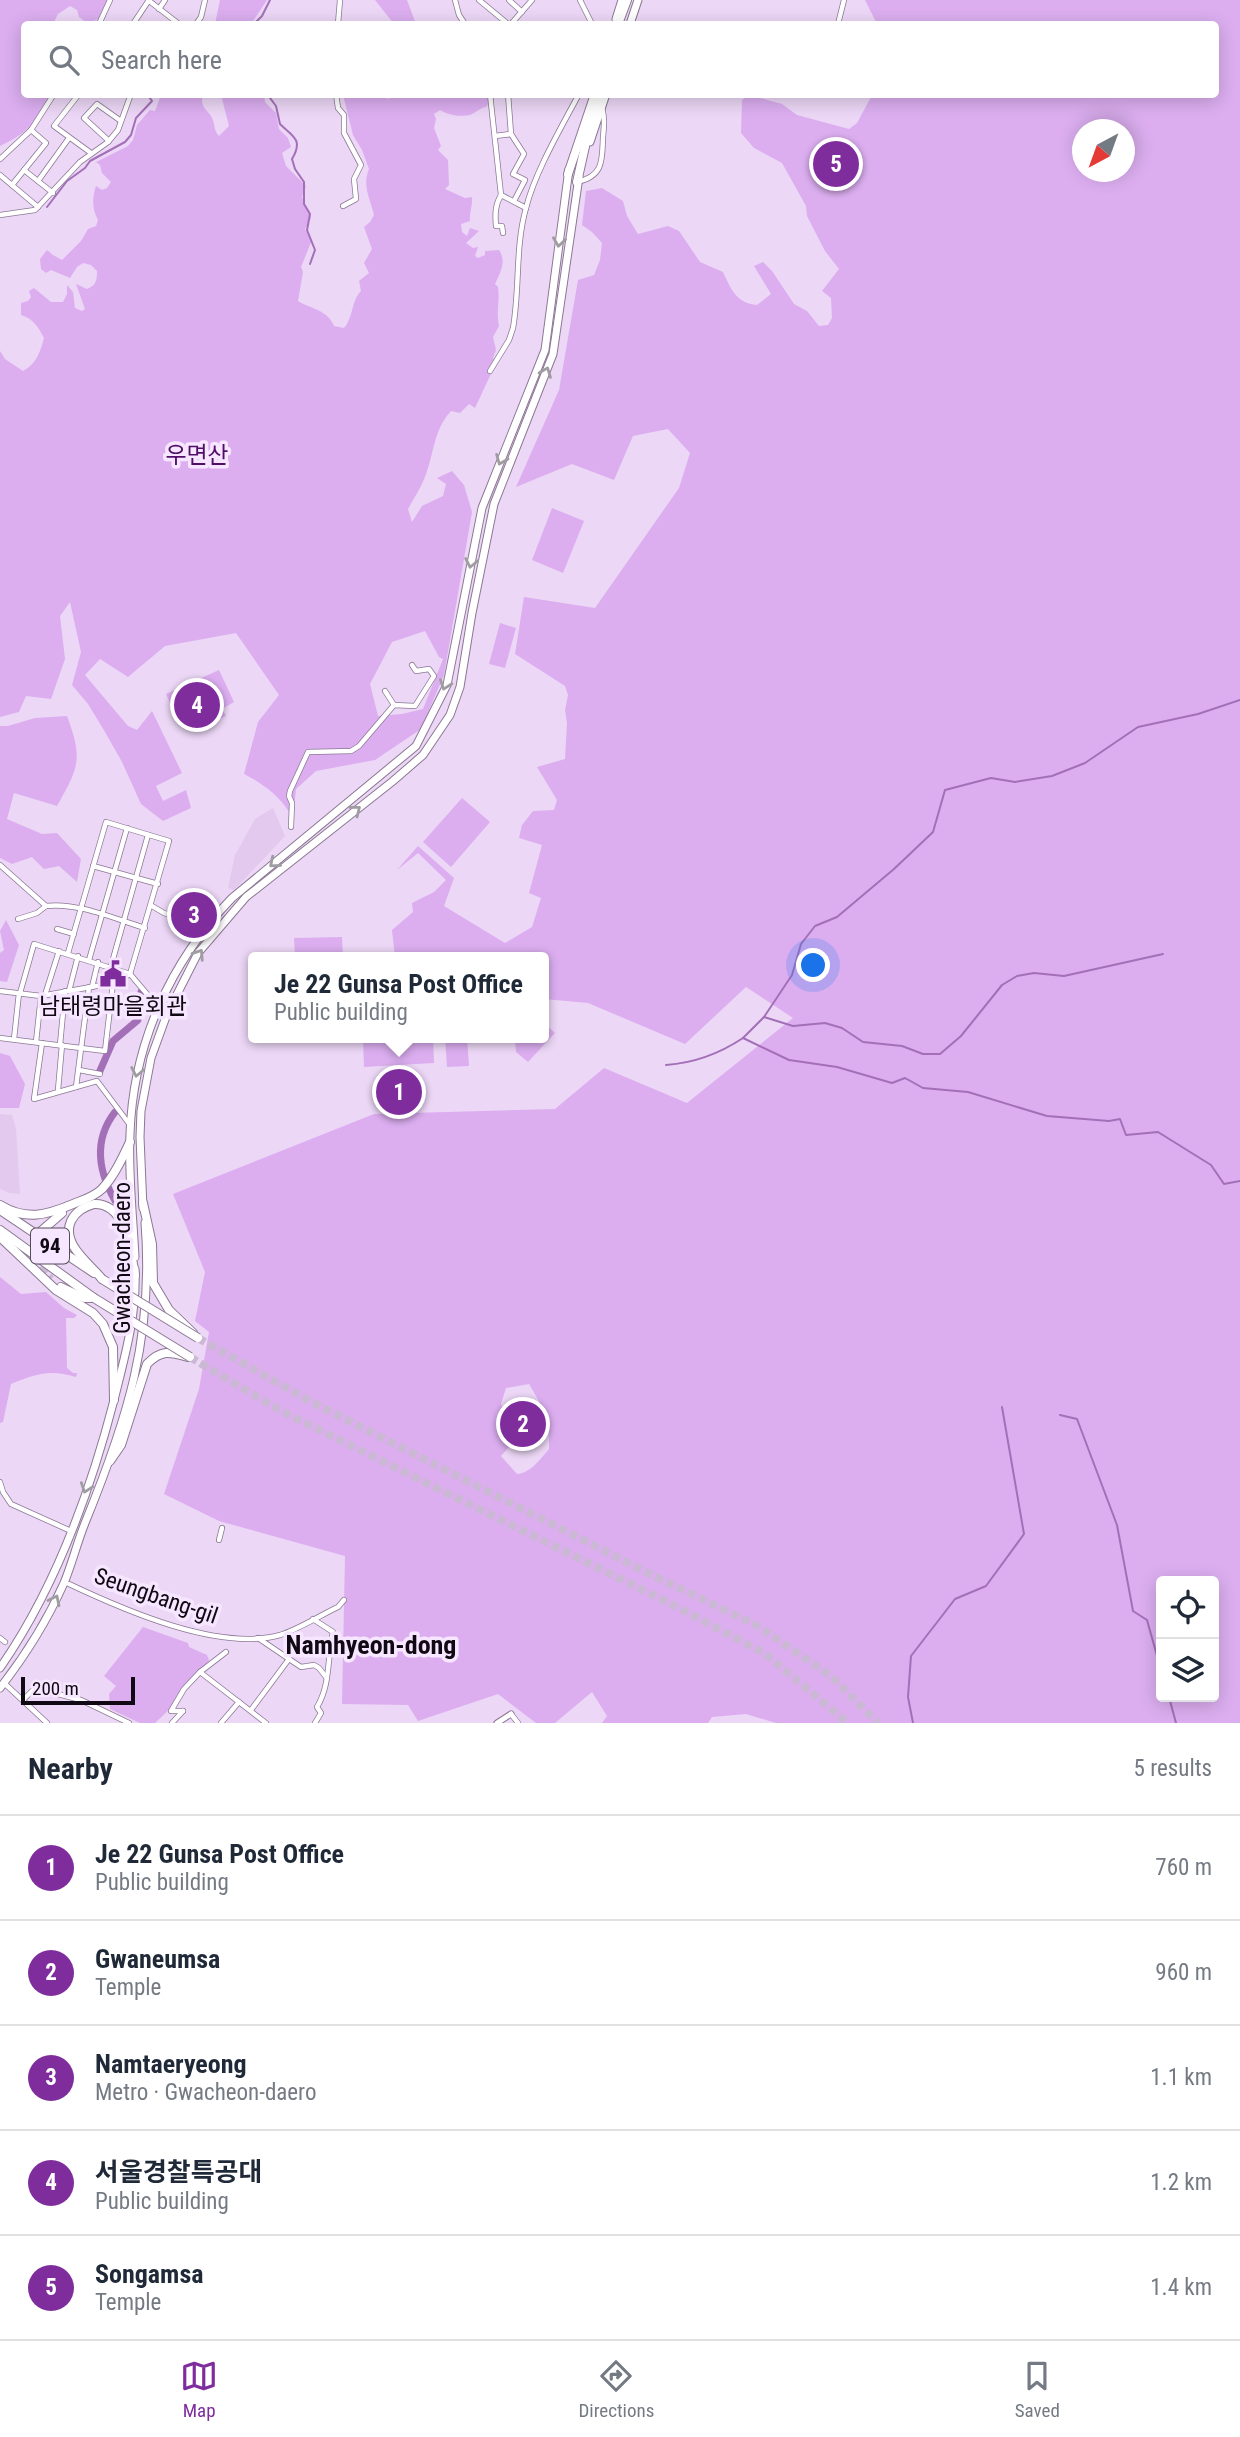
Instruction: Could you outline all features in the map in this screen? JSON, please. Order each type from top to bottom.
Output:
[{"type":"highway","points":[[617,21],[627,0]]},
{"type":"highway","points":[[624,21],[627,0]]},
{"type":"highway","points":[[568,174],[592,98]]},
{"type":"highway","points":[[577,183],[600,98]]},
{"type":"highway","points":[[40,1232],[55,1216],[101,1190],[114,1174],[130,1134]]},
{"type":"highway","points":[[0,1208],[34,1216],[92,1196]]},
{"type":"highway","name":"94","points":[[0,1208],[60,1252],[198,1338],[163,1303],[153,1283],[152,1244],[143,1203]]},
{"type":"highway","points":[[102,1279],[73,1246],[69,1235],[69,1225],[75,1213],[94,1204],[110,1208],[119,1218],[135,1275]]},
{"type":"highway","name":"94","points":[[0,1230],[93,1298],[190,1357],[165,1353],[156,1355],[147,1364],[121,1445],[110,1463]]},
{"type":"highway","points":[[0,1237],[56,1290],[93,1313],[103,1324],[113,1347],[114,1400]]},
{"type":"highway","points":[[51,1279],[74,1294],[93,1298]]},
{"type":"main road","points":[[631,21],[638,0]]},
{"type":"main road","points":[[577,183],[605,98]]},
{"type":"main road","name":"Gwacheon-daero","points":[[0,1668],[37,1608],[71,1531],[97,1459],[128,1348],[134,1313],[135,1275],[130,1134],[136,1073],[158,1007],[174,974],[206,926],[232,898],[416,746],[447,685],[482,508],[545,350],[568,174]]},
{"type":"main road","name":"Gwacheon-daero","points":[[2,1685],[22,1660],[65,1581],[110,1463],[132,1389],[144,1334],[146,1245],[141,1111],[151,1058],[167,1014],[198,953],[246,897],[394,781],[423,755],[450,715],[460,688],[494,504],[553,354],[577,183]]},
{"type":"main road","points":[[296,844],[302,852]]},
{"type":"main road","points":[[158,1007],[167,1014]]},
{"type":"main road","points":[[130,1134],[140,1136]]},
{"type":"main road","points":[[97,1459],[110,1463]]},
{"type":"street","points":[[100,21],[110,0]]},
{"type":"street","points":[[135,21],[148,0],[175,21]]},
{"type":"street","points":[[159,9],[165,0]]},
{"type":"street","points":[[198,21],[205,0]]},
{"type":"street","points":[[338,21],[340,0]]},
{"type":"street","points":[[455,0],[463,21]]},
{"type":"street","points":[[479,0],[506,21]]},
{"type":"street","points":[[509,0],[522,12]]},
{"type":"street","points":[[513,21],[532,0]]},
{"type":"street","points":[[580,0],[590,21]]},
{"type":"street","points":[[839,21],[844,0]]},
{"type":"street","points":[[0,159],[31,130],[51,98]]},
{"type":"street","points":[[76,98],[54,126],[91,154]]},
{"type":"street","points":[[0,215],[35,210],[71,172],[109,141],[131,98]]},
{"type":"street","points":[[336,98],[338,108],[344,115],[344,133],[360,165],[354,179],[355,199],[343,206]]},
{"type":"street","points":[[490,98],[501,195],[496,204],[495,216],[496,226],[502,226],[503,233]]},
{"type":"street","points":[[508,98],[511,134],[524,154],[513,174],[525,180],[514,201]]},
{"type":"street","points":[[490,371],[509,340],[513,328],[518,258],[526,208],[577,98]]},
{"type":"street","points":[[109,141],[84,118],[97,104],[121,121]]},
{"type":"street","points":[[577,183],[590,179],[600,167],[605,117],[602,107]]},
{"type":"street","points":[[12,185],[46,144],[31,130]]},
{"type":"street","points":[[495,136],[511,134]]},
{"type":"street","points":[[38,181],[69,138]]},
{"type":"street","points":[[24,170],[53,193]]},
{"type":"street","points":[[0,175],[38,206]]},
{"type":"street","points":[[501,195],[526,208]]},
{"type":"street","points":[[394,705],[415,706],[434,677],[429,669],[416,671],[412,665]]},
{"type":"street","points":[[386,691],[394,705]]},
{"type":"street","points":[[289,796],[308,752],[351,751],[359,746],[394,705]]},
{"type":"street","points":[[285,790],[292,803],[291,827]]},
{"type":"street","points":[[0,991],[43,995],[113,983],[130,974],[169,841],[106,822],[68,953]]},
{"type":"street","points":[[89,960],[127,828]]},
{"type":"street","points":[[111,966],[148,835]]},
{"type":"street","points":[[93,866],[158,884]]},
{"type":"street","points":[[2,868],[46,906]]},
{"type":"street","points":[[18,919],[37,913],[46,906],[57,905],[145,928]]},
{"type":"street","points":[[152,906],[164,913],[206,926]]},
{"type":"street","points":[[57,929],[74,934]]},
{"type":"street","points":[[14,1039],[19,993],[34,944],[130,974],[158,1007]]},
{"type":"street","points":[[59,951],[43,995],[34,1099],[97,1081],[130,1134]]},
{"type":"street","points":[[58,1090],[67,991],[78,956]]},
{"type":"street","points":[[76,1088],[90,987],[98,962]]},
{"type":"street","points":[[0,1038],[105,1051],[113,983]]},
{"type":"street","points":[[79,1070],[100,1074]]},
{"type":"street","points":[[0,1482],[11,1503],[71,1531]]},
{"type":"street","points":[[219,1540],[222,1528]]},
{"type":"street","name":"Seungbang-gil","points":[[69,1584],[122,1607],[193,1631],[226,1638],[282,1634],[338,1607],[344,1600]]},
{"type":"street","points":[[313,1619],[333,1632],[324,1696],[317,1707],[321,1713],[315,1723]]},
{"type":"street","points":[[0,1637],[5,1642]]},
{"type":"street","points":[[257,1637],[301,1667],[314,1665],[320,1668],[326,1677]]},
{"type":"street","points":[[172,1723],[183,1711],[171,1711],[184,1689],[226,1651]]},
{"type":"street","points":[[251,1710],[289,1659]]},
{"type":"street","points":[[200,1672],[266,1723]]},
{"type":"street","points":[[2,1685],[47,1723]]},
{"type":"street","points":[[23,1700],[35,1688],[81,1700],[130,1723]]},
{"type":"street","points":[[220,1723],[239,1702]]},
{"type":"street","points":[[497,1723],[512,1714],[518,1723]]},
{"type":"shaded area","points":[[273,808],[285,836],[234,890],[228,888],[235,855],[255,819]]},
{"type":"shaded area","points":[[0,1114],[12,1115],[16,1129],[20,1194],[0,1189]]},
{"type":"green space","points":[[0,0],[107,0],[98,19],[94,21],[84,21],[79,17],[77,10],[70,6],[58,14],[54,21],[21,21],[21,98],[51,98],[31,125],[0,146]]},
{"type":"green space","points":[[220,0],[267,0],[253,21],[216,21]]},
{"type":"green space","points":[[375,0],[407,0],[415,21],[392,21]]},
{"type":"green space","points":[[865,0],[1240,0],[1240,1723],[776,1723],[746,1714],[712,1717],[708,1723],[602,1723],[607,1716],[592,1692],[555,1723],[536,1723],[498,1694],[418,1721],[408,1705],[342,1704],[345,1556],[219,1521],[164,1494],[199,1389],[209,1332],[195,1321],[205,1272],[173,1194],[374,1114],[555,1109],[604,1068],[687,1103],[793,1018],[746,987],[685,1044],[588,1003],[549,999],[549,952],[394,952],[392,930],[413,912],[412,903],[434,892],[446,880],[418,853],[397,870],[418,846],[454,878],[444,906],[505,943],[532,927],[541,898],[529,893],[542,845],[519,838],[522,825],[533,811],[554,810],[557,800],[537,767],[565,759],[565,710],[568,695],[565,686],[515,654],[524,597],[595,608],[679,488],[690,453],[668,429],[633,436],[614,480],[572,464],[516,487],[559,390],[578,280],[594,275],[600,260],[602,243],[582,225],[586,191],[602,188],[623,201],[627,216],[638,234],[668,226],[679,231],[700,262],[723,272],[735,294],[750,304],[757,305],[771,294],[754,266],[763,262],[794,304],[807,311],[819,326],[828,325],[832,318],[831,298],[822,291],[839,269],[825,251],[807,216],[806,206],[782,163],[754,148],[741,133],[742,100],[760,98],[782,104],[797,115],[849,129],[857,123],[870,98],[1219,98],[1219,21],[876,21]],"holes":[[[529,1384],[547,1422],[549,1449],[531,1468],[517,1474],[501,1456],[516,1439],[501,1404],[506,1388]]]},
{"type":"green space","name":"우면산","points":[[160,98],[202,98],[203,106],[213,120],[219,136],[229,126],[222,98],[264,98],[276,113],[279,129],[288,138],[291,147],[282,153],[286,166],[306,186],[302,197],[311,218],[305,229],[312,240],[301,267],[303,272],[298,301],[328,316],[334,326],[344,328],[361,291],[359,281],[369,273],[364,263],[372,249],[364,227],[374,215],[366,187],[369,169],[353,135],[344,98],[488,98],[489,103],[486,107],[470,115],[454,115],[440,110],[434,114],[434,128],[441,146],[438,150],[448,160],[449,185],[445,189],[465,198],[472,197],[470,221],[461,224],[462,232],[467,236],[470,228],[479,231],[466,243],[473,248],[478,247],[475,256],[478,258],[485,255],[485,251],[499,250],[501,254],[502,267],[495,284],[498,287],[499,326],[493,337],[496,350],[493,358],[496,363],[475,408],[469,404],[460,413],[451,411],[445,418],[429,466],[408,509],[412,522],[422,506],[443,496],[446,484],[437,478],[452,471],[464,485],[472,512],[444,675],[421,729],[375,760],[316,771],[296,789],[294,809],[289,812],[269,790],[244,774],[258,722],[279,695],[236,633],[165,646],[128,677],[100,659],[85,675],[128,726],[137,730],[152,711],[182,773],[156,786],[163,801],[186,790],[191,808],[163,821],[141,804],[105,732],[88,704],[72,685],[81,652],[70,602],[60,616],[65,659],[51,699],[26,696],[19,712],[0,717],[0,351],[5,359],[23,371],[37,358],[44,338],[32,321],[21,315],[21,303],[28,301],[31,297],[29,291],[34,288],[51,302],[63,302],[67,285],[73,292],[75,308],[82,311],[85,309],[76,284],[87,289],[95,282],[97,271],[91,265],[83,263],[70,278],[51,270],[46,273],[41,269],[40,259],[47,250],[62,260],[81,241],[88,229],[96,226],[98,220],[93,203],[96,186],[102,190],[111,182],[96,162],[128,146],[133,140],[137,125],[150,110],[155,111]],"holes":[[[425,631],[439,657],[443,659],[423,709],[378,716],[370,684],[392,642]]]},
{"type":"green space","points":[[552,508],[584,521],[563,573],[532,560]]},
{"type":"green space","points":[[500,623],[516,628],[505,668],[489,664]]},
{"type":"green space","points":[[219,670],[234,702],[222,709],[226,716],[188,731],[179,723],[166,694]]},
{"type":"green space","points":[[67,716],[77,753],[76,762],[70,782],[57,806],[14,793],[7,819],[42,834],[57,833],[81,859],[77,882],[59,866],[44,869],[32,857],[12,864],[0,858],[0,726],[35,718]]},
{"type":"green space","points":[[462,798],[490,822],[451,867],[423,842]]},
{"type":"green space","points":[[6,920],[19,945],[7,982],[0,981],[0,953],[4,950],[0,931]]},
{"type":"green space","points":[[342,937],[343,952],[295,952],[294,938]]},
{"type":"green space","points":[[549,1028],[555,1033],[549,1039]]},
{"type":"green space","points":[[363,1043],[433,1043],[434,1063],[364,1067]]},
{"type":"green space","points":[[445,1043],[467,1043],[469,1066],[447,1067]]},
{"type":"green space","points":[[515,1043],[546,1043],[528,1062],[516,1052]]},
{"type":"green space","points":[[0,1053],[10,1056],[25,1084],[19,1108],[0,1108]]},
{"type":"green space","points":[[0,1277],[21,1294],[46,1292],[64,1308],[77,1315],[74,1318],[66,1318],[67,1368],[77,1373],[76,1377],[58,1373],[43,1374],[11,1384],[3,1422],[0,1423]]},
{"type":"green space","points":[[143,1627],[188,1643],[189,1647],[207,1655],[209,1660],[183,1688],[172,1707],[155,1723],[140,1723],[110,1709],[109,1694],[116,1686],[104,1676]]},
{"type":"waterway","points":[[257,21],[270,0]]},
{"type":"waterway","points":[[47,207],[67,181],[90,161],[125,142],[131,135],[136,118],[152,101],[150,98]]},
{"type":"waterway","points":[[270,98],[276,106],[280,124],[297,142],[292,159],[304,182],[304,204],[310,214],[307,230],[315,250],[310,264]]},
{"type":"waterway","points":[[743,1038],[764,1017],[792,975],[801,944],[815,926],[837,917],[933,832],[945,790],[991,778],[1015,782],[1052,776],[1085,763],[1138,727],[1198,714],[1240,700]]},
{"type":"waterway","points":[[764,1017],[793,1026],[825,1023],[842,1028],[863,1042],[902,1046],[923,1054],[940,1054],[961,1036],[1002,985],[1017,976],[1034,973],[1064,976],[1163,954]]},
{"type":"waterway","points":[[99,1073],[113,1041],[138,1020],[141,992]]},
{"type":"waterway","points":[[666,1065],[706,1057],[743,1038],[789,1060],[837,1067],[892,1083],[905,1078],[923,1088],[968,1092],[1047,1116],[1109,1121],[1120,1119],[1126,1135],[1158,1132],[1211,1165],[1224,1184],[1240,1181]]},
{"type":"waterway","points":[[115,1112],[103,1136],[101,1160],[107,1185],[120,1209]]},
{"type":"waterway","points":[[913,1723],[908,1697],[911,1656],[955,1599],[986,1586],[1024,1534],[1002,1407]]},
{"type":"waterway","points":[[1060,1415],[1077,1419],[1117,1525],[1133,1611],[1147,1620],[1156,1652]]},
{"type":"waterway","points":[[1170,1702],[1176,1723]]},
{"type":"tunnel","points":[[40,1232],[36,1251],[43,1269],[51,1279]]},
{"type":"tunnel","points":[[198,1338],[308,1400],[758,1626],[831,1676],[878,1723]]},
{"type":"tunnel","points":[[190,1357],[281,1411],[677,1607],[764,1653],[848,1723]]},
{"type":"place","name":"Songamsa","points":[[836,164]]},
{"type":"place","name":"서울경찰특공대","points":[[197,705]]},
{"type":"place","name":"Namtaeryeong","points":[[194,915]]},
{"type":"place","name":"남태령마을회관","points":[[113,974]]},
{"type":"place","name":"Je 22 Gunsa Post Office","points":[[399,1092]]},
{"type":"place","name":"Gwaneumsa","points":[[523,1424]]},
{"type":"district","name":"Namhyeon-dong","points":[[371,1645]]}]
